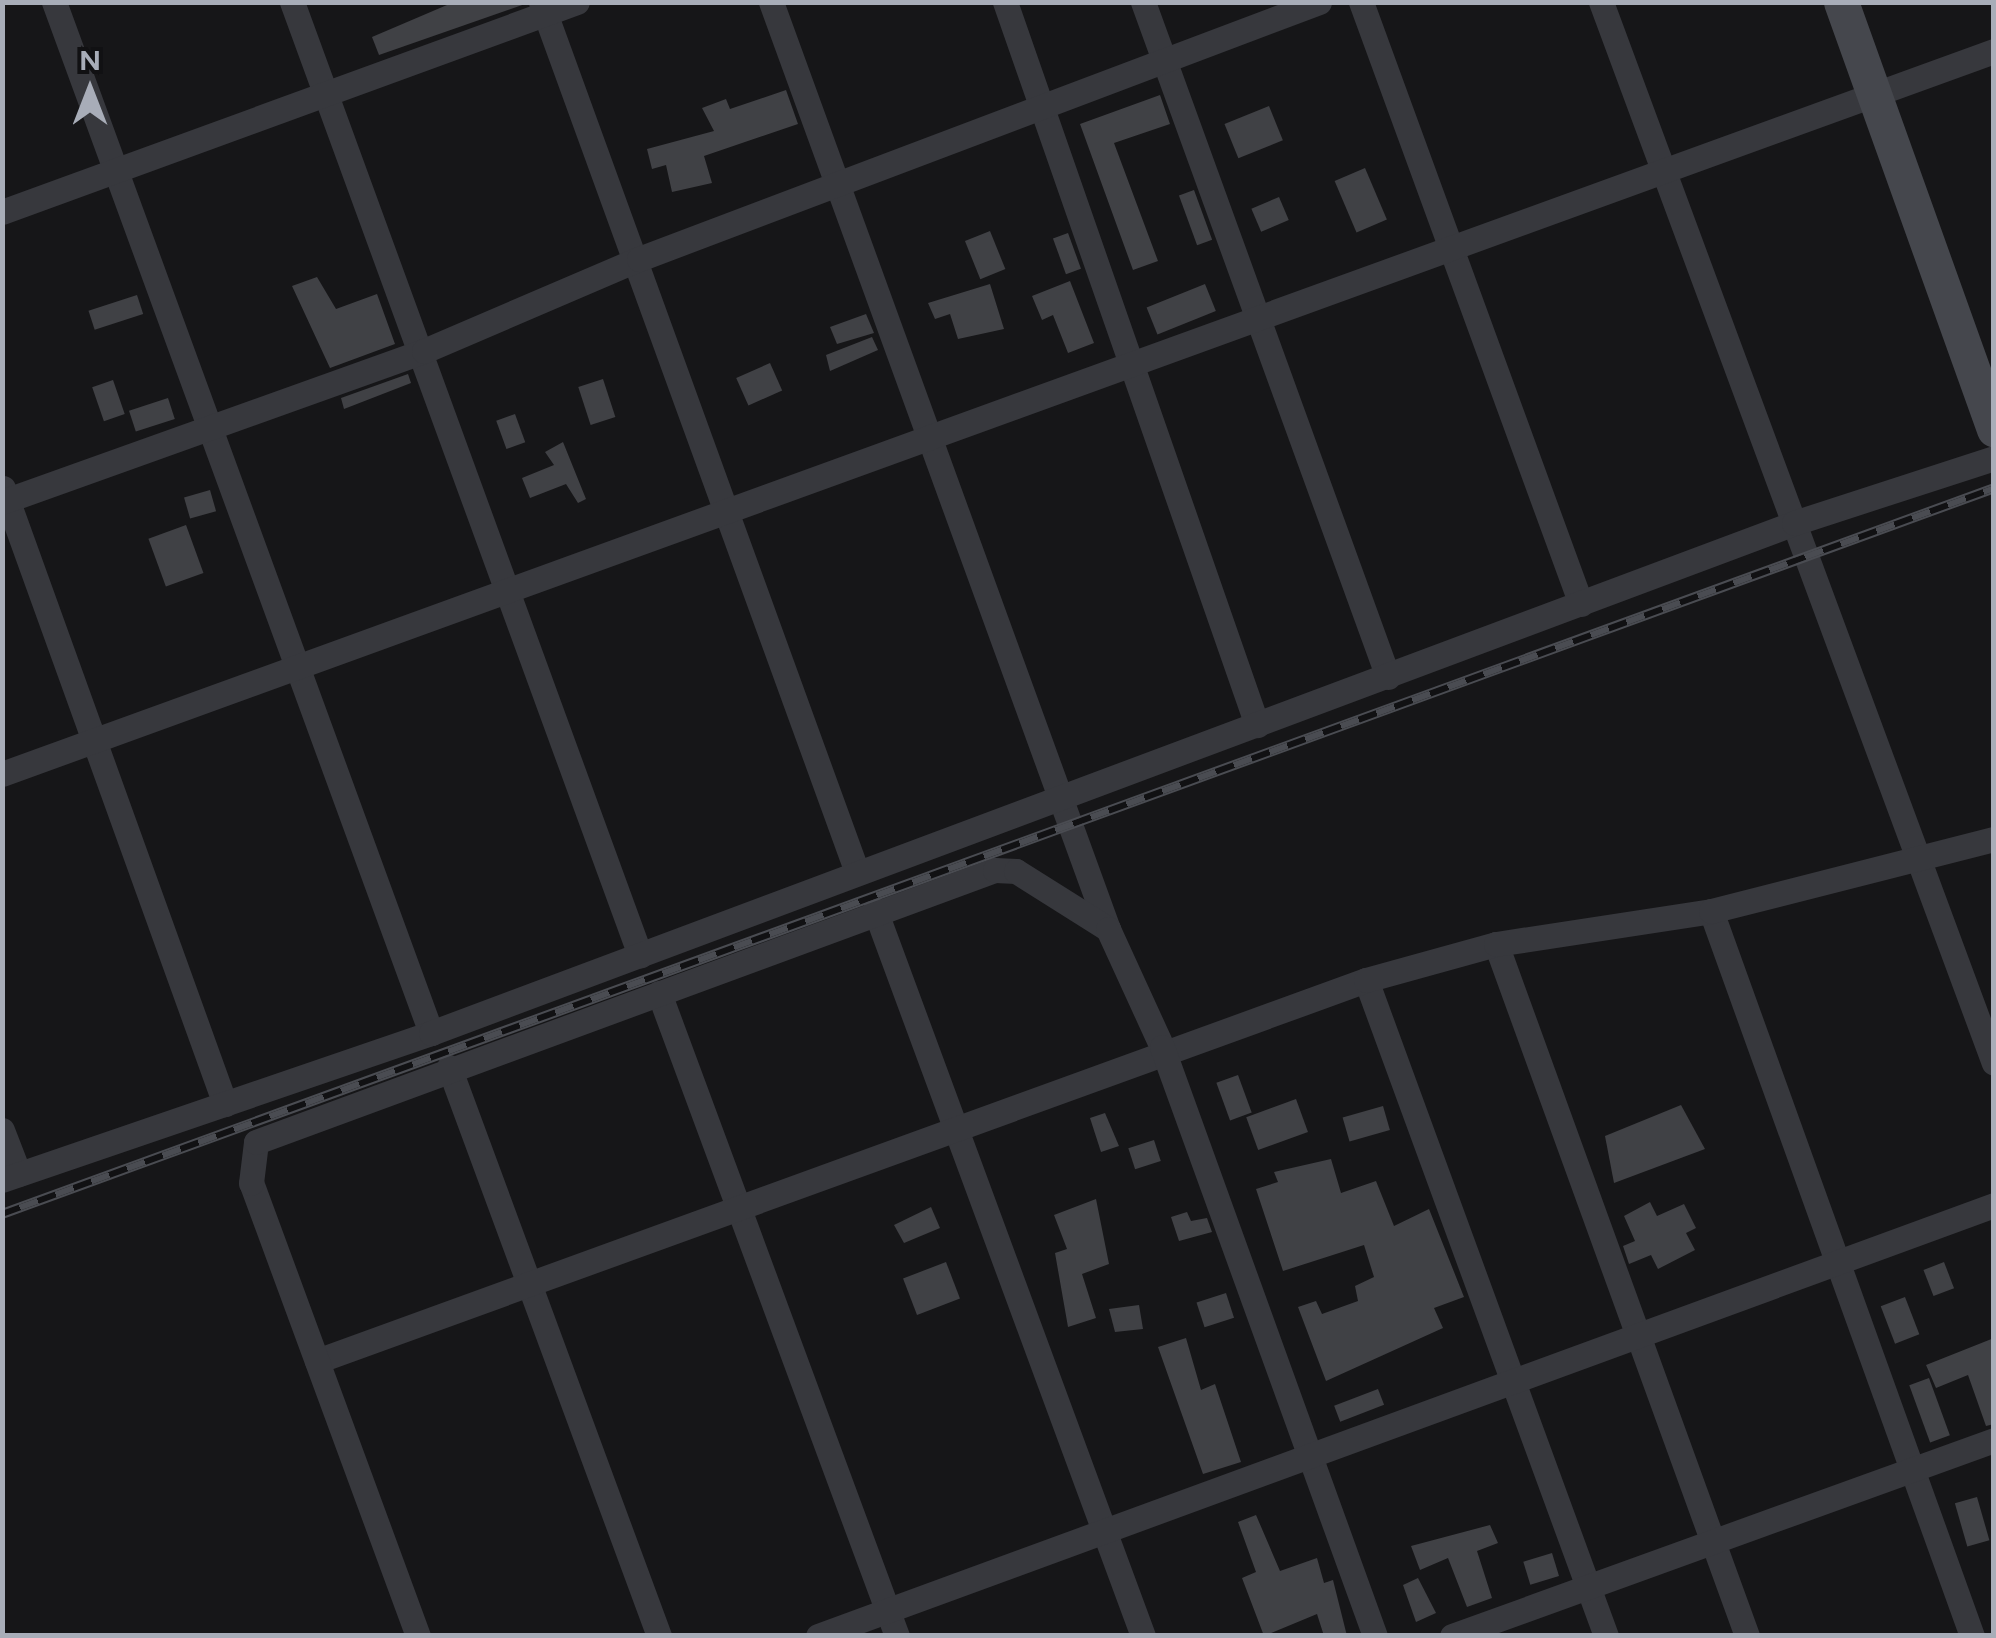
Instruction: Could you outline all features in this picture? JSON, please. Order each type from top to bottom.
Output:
[{"type":"main road","points":[[1841,2],[1992,422]]},
{"type":"street","points":[[54,2],[214,426],[431,1033]]},
{"type":"street","points":[[292,2],[424,351],[640,955]]},
{"type":"street","points":[[2,212],[326,94],[543,8],[577,2]]},
{"type":"street","points":[[771,2],[841,184],[928,438],[1059,797],[1108,929],[1162,1048],[1376,1636]]},
{"type":"street","points":[[1005,2],[1136,362],[1257,725]]},
{"type":"street","points":[[1143,2],[1388,677]]},
{"type":"street","points":[[224,1104],[4,496],[424,351],[639,259],[1319,2]]},
{"type":"street","points":[[1361,2],[1581,604]]},
{"type":"street","points":[[1601,2],[1659,172],[1994,1063]]},
{"type":"street","points":[[543,8],[639,259],[858,872]]},
{"type":"street","points":[[2,774],[1994,50]]},
{"type":"street","points":[[2,1130],[11,1177],[431,1033],[1794,523],[1994,458]]},
{"type":"street","points":[[317,1361],[1162,1048],[1366,980],[1496,944],[1711,911],[1994,839]]},
{"type":"street","points":[[418,1636],[251,1182],[256,1142],[875,910],[995,870],[1016,871],[1108,929]]},
{"type":"street","points":[[875,910],[1143,1636]]},
{"type":"street","points":[[1711,911],[1972,1636]]},
{"type":"street","points":[[1496,944],[1746,1636]]},
{"type":"street","points":[[1366,980],[1606,1636]]},
{"type":"street","points":[[659,994],[897,1636]]},
{"type":"street","points":[[449,1067],[659,1636]]},
{"type":"street","points":[[818,1636],[1994,1205]]},
{"type":"street","points":[[1452,1636],[1994,1440]]},
{"type":"building","points":[[454,2],[525,4],[379,55],[372,37]]},
{"type":"building","points":[[786,90],[798,124],[704,156],[712,183],[672,192],[666,165],[652,169],[647,149],[714,131],[702,108],[726,99],[730,109]]},
{"type":"building","points":[[1160,95],[1170,124],[1114,143],[1158,261],[1133,270],[1080,124]]},
{"type":"building","points":[[1269,106],[1283,140],[1238,158],[1224,124]]},
{"type":"building","points":[[1365,168],[1387,220],[1357,232],[1335,181]]},
{"type":"building","points":[[1194,190],[1212,240],[1197,245],[1179,195]]},
{"type":"building","points":[[1279,197],[1289,220],[1261,232],[1251,209]]},
{"type":"building","points":[[990,231],[1005,269],[980,279],[965,241]]},
{"type":"building","points":[[1068,233],[1081,269],[1066,274],[1053,238]]},
{"type":"building","points":[[317,277],[336,309],[377,294],[395,344],[330,368],[292,286]]},
{"type":"building","points":[[1070,281],[1094,343],[1068,353],[1053,315],[1042,320],[1032,296]]},
{"type":"building","points":[[990,284],[1004,329],[958,339],[950,314],[935,319],[928,303]]},
{"type":"building","points":[[1205,284],[1216,311],[1157,334],[1147,308]]},
{"type":"building","points":[[137,295],[143,314],[95,330],[88,311]]},
{"type":"building","points":[[866,314],[874,333],[837,344],[830,327]]},
{"type":"building","points":[[872,337],[878,350],[830,371],[826,355]]},
{"type":"building","points":[[770,363],[782,390],[748,405],[736,378]]},
{"type":"building","points":[[408,374],[411,383],[344,409],[341,398]]},
{"type":"building","points":[[603,379],[615,417],[591,425],[578,387]]},
{"type":"building","points":[[113,380],[125,414],[104,421],[92,387]]},
{"type":"building","points":[[168,398],[175,419],[136,432],[129,411]]},
{"type":"building","points":[[515,414],[525,442],[506,449],[496,421]]},
{"type":"building","points":[[563,442],[586,499],[578,503],[566,484],[530,498],[522,478],[554,465],[545,452]]},
{"type":"building","points":[[210,490],[216,511],[190,519],[184,497]]},
{"type":"building","points":[[186,525],[203,573],[166,587],[148,539]]},
{"type":"building","points":[[1238,1075],[1252,1113],[1230,1120],[1216,1083]]},
{"type":"building","points":[[1296,1099],[1308,1132],[1258,1150],[1246,1117]]},
{"type":"building","points":[[1681,1105],[1705,1149],[1614,1183],[1605,1136]]},
{"type":"building","points":[[1383,1106],[1390,1130],[1350,1142],[1343,1118]]},
{"type":"building","points":[[1105,1113],[1119,1146],[1101,1152],[1090,1118]]},
{"type":"building","points":[[1154,1140],[1161,1161],[1135,1169],[1128,1148]]},
{"type":"building","points":[[1331,1159],[1341,1193],[1376,1181],[1394,1226],[1429,1209],[1464,1297],[1434,1308],[1443,1328],[1326,1381],[1298,1307],[1316,1301],[1322,1314],[1358,1301],[1355,1286],[1374,1277],[1364,1245],[1283,1271],[1256,1189],[1278,1182],[1274,1172]]},
{"type":"building","points":[[1096,1199],[1109,1264],[1082,1274],[1096,1318],[1068,1327],[1055,1253],[1067,1249],[1054,1215]]},
{"type":"building","points":[[1650,1202],[1657,1216],[1684,1204],[1696,1228],[1686,1233],[1695,1250],[1658,1269],[1651,1255],[1629,1264],[1623,1246],[1635,1241],[1624,1216]]},
{"type":"building","points":[[931,1207],[940,1228],[904,1243],[894,1225]]},
{"type":"building","points":[[1187,1212],[1191,1221],[1207,1218],[1212,1232],[1179,1241],[1171,1217]]},
{"type":"building","points":[[946,1262],[960,1298],[917,1315],[903,1278]]},
{"type":"building","points":[[1944,1262],[1954,1288],[1933,1296],[1923,1270]]},
{"type":"building","points":[[1226,1293],[1234,1318],[1205,1327],[1197,1303]]},
{"type":"building","points":[[1905,1297],[1919,1334],[1895,1344],[1881,1306]]},
{"type":"building","points":[[1139,1305],[1143,1329],[1115,1332],[1109,1309]]},
{"type":"building","points":[[1186,1338],[1201,1390],[1215,1384],[1241,1462],[1203,1474],[1158,1347]]},
{"type":"building","points":[[1994,1338],[1994,1424],[1986,1426],[1968,1375],[1936,1388],[1926,1365]]},
{"type":"building","points":[[1929,1378],[1950,1435],[1930,1443],[1909,1385]]},
{"type":"building","points":[[1378,1389],[1384,1405],[1340,1422],[1334,1406]]},
{"type":"building","points":[[1977,1497],[1989,1540],[1967,1547],[1955,1503]]},
{"type":"building","points":[[1256,1515],[1280,1571],[1317,1558],[1324,1583],[1333,1580],[1347,1636],[1324,1636],[1317,1614],[1264,1636],[1242,1578],[1256,1572],[1238,1522]]},
{"type":"building","points":[[1490,1525],[1498,1543],[1477,1551],[1492,1598],[1467,1607],[1448,1558],[1420,1570],[1411,1546]]},
{"type":"building","points":[[1552,1553],[1559,1576],[1530,1585],[1523,1562]]},
{"type":"building","points":[[1418,1578],[1436,1613],[1416,1622],[1403,1585]]},
{"type":"railway","points":[[2,1214],[1994,488]]}]
